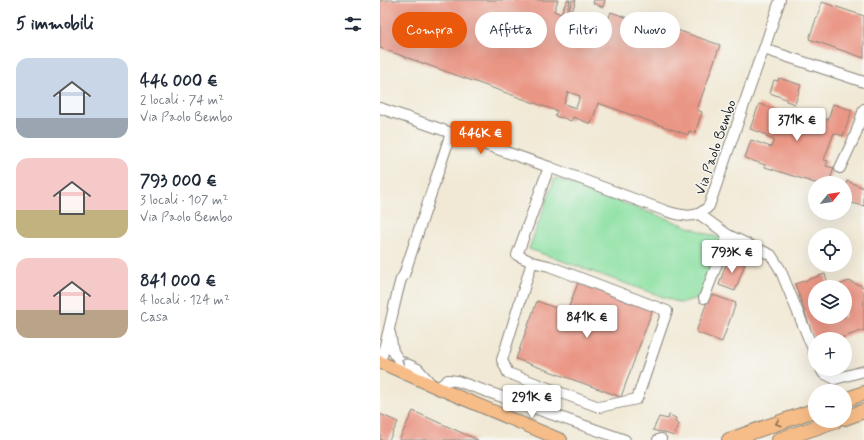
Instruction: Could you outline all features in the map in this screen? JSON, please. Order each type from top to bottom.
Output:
[{"type":"highway","points":[[852,397],[864,393]]},
{"type":"highway","points":[[852,415],[864,411]]},
{"type":"highway","points":[[729,440],[808,412]]},
{"type":"highway","points":[[779,440],[814,428]]},
{"type":"main road","points":[[380,362],[435,387],[562,440]]},
{"type":"street","name":"Via Paolo Bembo","points":[[384,106],[451,133],[549,167],[666,211],[686,216],[699,214],[709,206],[780,0]]},
{"type":"street","points":[[764,48],[864,82]]},
{"type":"street","points":[[840,168],[855,136],[864,109]]},
{"type":"street","points":[[380,362],[386,327],[451,133]]},
{"type":"street","points":[[532,262],[502,360],[508,373],[599,407],[637,399],[666,311],[549,266],[532,262],[517,255],[549,167]]},
{"type":"street","points":[[699,214],[728,235],[771,255],[780,269],[808,337]]},
{"type":"street","points":[[704,298],[728,235]]},
{"type":"street","points":[[380,338],[386,327]]},
{"type":"street","points":[[386,327],[393,351],[400,361],[418,369],[435,387],[448,380],[458,381],[625,440]]},
{"type":"street","points":[[852,374],[864,371]]},
{"type":"street","points":[[829,376],[835,379],[846,376]]},
{"type":"green space","points":[[555,178],[722,239],[701,297],[680,303],[529,249]]},
{"type":"building","points":[[380,0],[558,0],[554,11],[556,12],[555,12],[555,48],[612,48],[612,12],[620,15],[620,48],[680,48],[680,31],[720,45],[697,110],[702,112],[695,133],[689,131],[688,135],[598,103],[591,124],[573,117],[571,121],[555,116],[557,111],[380,48]],"holes":[[[568,92],[580,96],[576,108],[564,104]]]},
{"type":"building","points":[[567,0],[570,0],[566,12],[562,12]]},
{"type":"building","points":[[572,0],[576,0],[572,12],[568,12]]},
{"type":"building","points":[[594,0],[605,0],[603,7],[593,3]]},
{"type":"building","points":[[822,2],[864,16],[864,58],[809,39]]},
{"type":"building","points":[[779,78],[801,85],[795,104],[770,93],[774,80],[778,81]]},
{"type":"building","points":[[759,104],[803,119],[805,111],[828,120],[833,104],[852,110],[843,136],[834,133],[824,160],[828,161],[826,166],[834,168],[831,176],[808,176],[808,181],[765,167],[765,165],[745,158],[751,140],[771,147],[774,140],[766,137],[767,135],[750,129]]},
{"type":"building","points":[[852,183],[864,188],[864,206],[852,203]]},
{"type":"building","points":[[728,258],[745,264],[735,291],[719,285]]},
{"type":"building","points":[[825,274],[827,280],[808,280],[808,322],[795,284]]},
{"type":"building","points":[[852,282],[864,287],[864,330],[852,334],[852,332],[812,332],[809,324],[852,324]]},
{"type":"building","points":[[578,283],[652,311],[621,397],[516,359],[537,301],[567,312]]},
{"type":"building","points":[[710,294],[736,303],[722,342],[696,332]]},
{"type":"building","points":[[413,411],[478,440],[399,440]]},
{"type":"building","points":[[380,414],[398,422],[389,440],[380,440]]},
{"type":"building","points":[[669,415],[676,418],[675,422],[679,424],[674,436],[653,430],[659,417],[668,419]]}]
